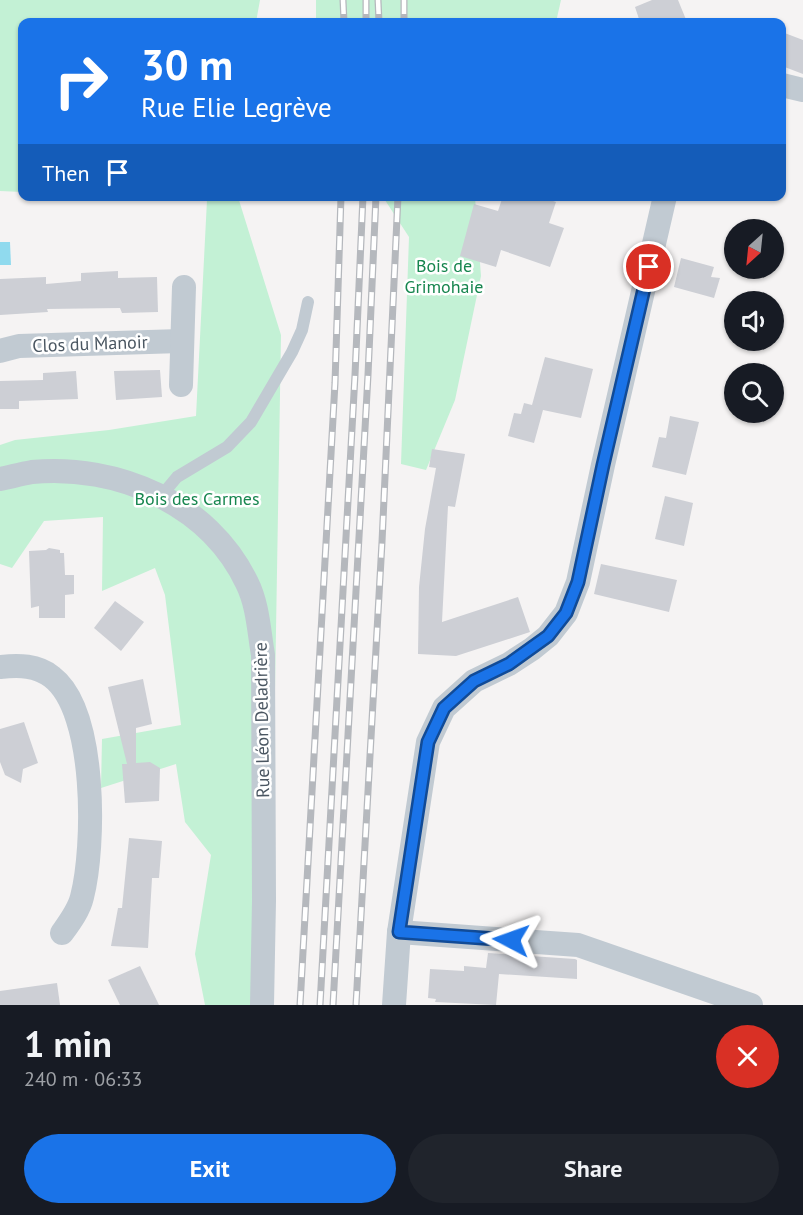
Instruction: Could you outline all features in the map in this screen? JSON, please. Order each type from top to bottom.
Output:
[{"type":"street","points":[[786,86],[803,90]]},
{"type":"street","points":[[394,1005],[399,932],[428,742],[444,708],[474,681],[509,664],[548,636],[566,613],[578,582],[664,201]]},
{"type":"street","points":[[181,385],[184,287]]},
{"type":"street","name":"Clos du Manoir","points":[[0,351],[19,346],[181,341]]},
{"type":"street","name":"Rue Léon Deladrière","points":[[0,479],[32,472],[75,472],[125,481],[162,495],[198,520],[229,551],[248,585],[258,619],[263,667],[262,1005]]},
{"type":"street","points":[[0,667],[32,667],[53,678],[69,695],[79,721],[86,763],[90,849],[82,898],[73,918],[62,933]]},
{"type":"street","points":[[399,932],[579,945],[751,1005]]},
{"type":"lane","points":[[162,495],[177,477],[227,447],[251,422],[292,352],[302,330],[308,302]]},
{"type":"green space","points":[[0,0],[260,0],[257,18],[18,18],[18,192],[0,191]]},
{"type":"green space","points":[[316,0],[561,0],[557,18],[316,18]]},
{"type":"green space","name":"Bois des Carmes","points":[[207,201],[239,201],[281,335],[267,1005],[205,1005],[195,954],[211,855],[185,822],[176,764],[101,788],[102,739],[181,725],[165,595],[155,568],[102,591],[103,517],[44,521],[12,568],[0,564],[0,445],[15,440],[109,430],[196,416]]},
{"type":"green space","name":"Bois de Grimohaie","points":[[386,201],[475,201],[481,276],[455,400],[426,470],[401,464],[409,237]]},
{"type":"water","points":[[0,242],[10,242],[11,265],[0,265]]},
{"type":"building","points":[[652,0],[678,0],[685,18],[639,18],[635,7]]},
{"type":"building","points":[[786,34],[803,40],[803,74],[786,68]]},
{"type":"building","points":[[501,201],[556,202],[549,223],[564,228],[550,267],[501,250],[496,267],[460,256],[474,204],[498,211]]},
{"type":"building","points":[[681,258],[714,267],[711,277],[720,278],[714,298],[674,287]]},
{"type":"building","points":[[118,271],[118,278],[157,277],[158,312],[122,313],[120,308],[47,309],[48,312],[0,315],[0,279],[46,277],[46,284],[81,281],[81,273]]},
{"type":"building","points":[[545,357],[593,369],[581,418],[543,410],[534,443],[508,436],[514,413],[521,414],[524,403],[532,405]]},
{"type":"building","points":[[160,370],[162,397],[116,400],[114,371]]},
{"type":"building","points":[[76,371],[78,399],[19,401],[19,409],[0,409],[0,381],[43,380],[43,373]]},
{"type":"building","points":[[670,416],[699,422],[686,475],[652,467],[659,437],[666,438]]},
{"type":"building","points":[[432,449],[465,454],[455,507],[448,506],[442,622],[518,597],[530,632],[456,656],[418,654],[419,587],[425,529],[436,468],[429,467]]},
{"type":"building","points":[[665,496],[693,503],[684,546],[655,539]]},
{"type":"building","points":[[49,548],[64,553],[65,575],[74,575],[74,594],[65,595],[65,618],[39,618],[39,606],[31,608],[29,551]]},
{"type":"building","points":[[601,564],[677,580],[669,612],[594,594]]},
{"type":"building","points":[[115,601],[144,622],[121,651],[94,628]]},
{"type":"building","points":[[143,679],[152,724],[136,728],[136,763],[150,762],[160,768],[159,801],[125,803],[122,764],[127,764],[108,687]]},
{"type":"building","points":[[24,722],[38,763],[23,769],[21,783],[5,775],[0,762],[0,729]]},
{"type":"building","points":[[129,838],[162,841],[159,878],[152,878],[148,948],[111,946],[118,908],[122,908]]},
{"type":"building","points":[[488,953],[575,959],[577,960],[577,979],[499,974],[496,1005],[435,1002],[436,999],[428,998],[430,969],[464,971],[464,966],[486,968]]},
{"type":"building","points":[[140,966],[159,1005],[120,1005],[108,980]]},
{"type":"building","points":[[57,983],[60,1005],[0,1005],[0,991]]},
{"type":"railway","points":[[343,0],[344,18]]},
{"type":"railway","points":[[366,0],[366,18]]},
{"type":"railway","points":[[378,0],[379,18]]},
{"type":"railway","points":[[404,0],[404,18]]},
{"type":"railway","points":[[300,1005],[335,383],[341,201]]},
{"type":"railway","points":[[320,1005],[363,201]]},
{"type":"railway","points":[[333,1005],[376,201]]},
{"type":"railway","points":[[356,1005],[382,542],[398,201]]},
{"type":"route","points":[[511,940],[399,932],[428,742],[444,708],[474,681],[509,664],[532,649],[548,636],[566,613],[578,582],[649,267]]}]
